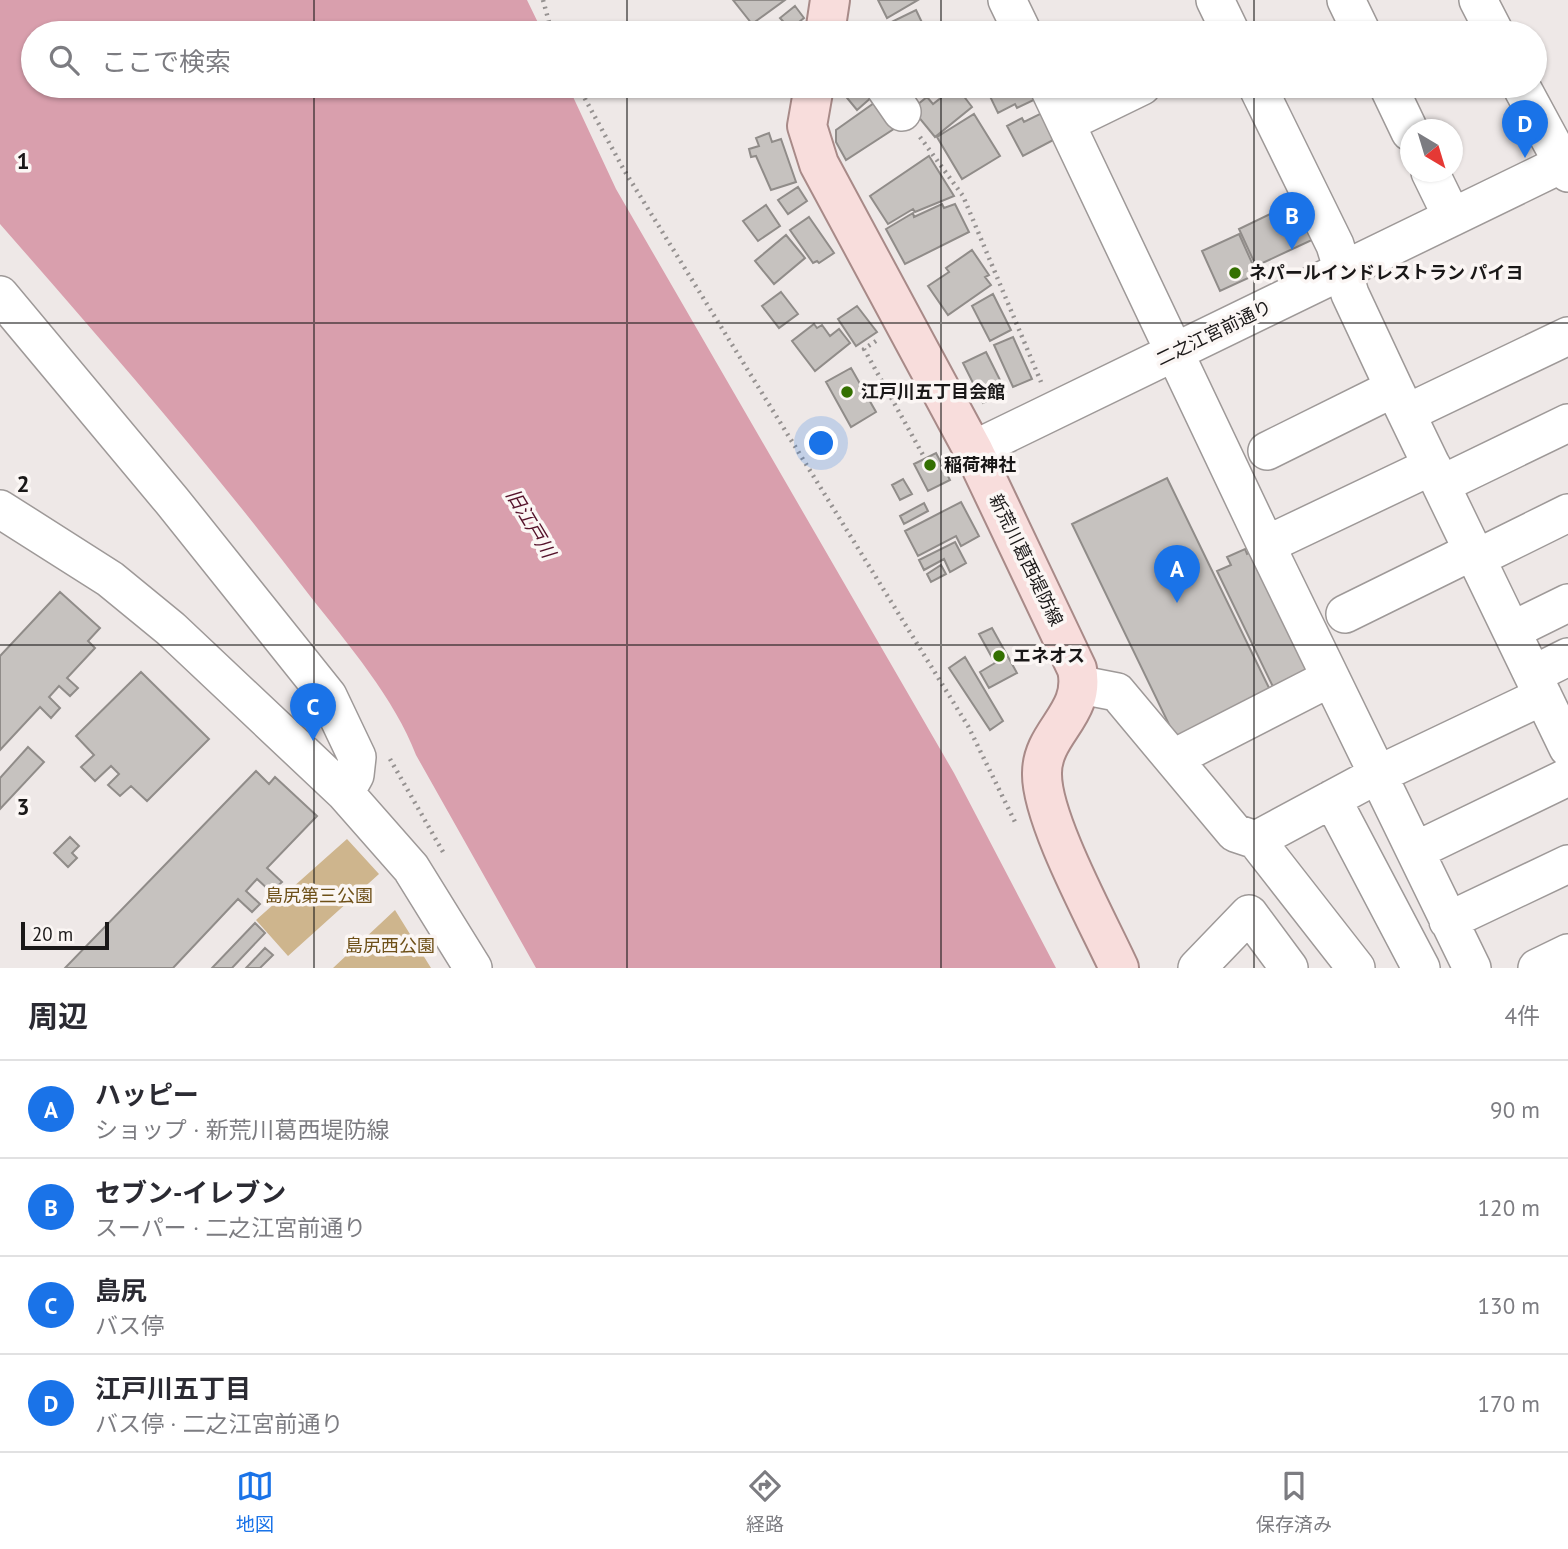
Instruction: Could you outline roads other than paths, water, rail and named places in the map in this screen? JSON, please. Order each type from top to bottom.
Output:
[{"type":"main road","points":[[827,21],[830,0]]},
{"type":"main road","name":"新荒川葛西堤防線","points":[[812,98],[807,126],[819,164],[973,450],[1070,652],[1080,685]]},
{"type":"main road","points":[[1080,685],[1075,703],[1045,757],[1043,788],[1059,836],[1119,968]]},
{"type":"street","points":[[1007,0],[1017,21]]},
{"type":"street","points":[[1215,0],[1225,21]]},
{"type":"street","points":[[1346,0],[1356,21]]},
{"type":"street","points":[[1478,0],[1489,21]]},
{"type":"street","points":[[1054,98],[1177,352],[1266,545],[1472,968]]},
{"type":"street","points":[[1066,123],[1117,98]]},
{"type":"street","points":[[1263,98],[1335,245],[1342,271],[1400,400],[1513,629],[1568,748]]},
{"type":"street","points":[[1394,98],[1404,119]]},
{"type":"street","points":[[1528,98],[1566,166]]},
{"type":"street","name":"二之江宮前通り","points":[[973,450],[1452,217],[1566,166]]},
{"type":"street","points":[[1435,182],[1452,217]]},
{"type":"street","points":[[0,295],[328,696],[357,757],[355,775],[345,793]]},
{"type":"street","points":[[1267,451],[1568,336]]},
{"type":"street","points":[[1266,545],[1568,423]]},
{"type":"street","points":[[0,509],[110,579],[131,596],[171,629],[345,793],[411,868],[473,968]]},
{"type":"street","points":[[1345,614],[1568,513]]},
{"type":"street","points":[[1513,629],[1568,603]]},
{"type":"street","points":[[1256,840],[1538,685],[1568,657]]},
{"type":"street","points":[[1174,758],[1330,678]]},
{"type":"street","points":[[1080,685],[1116,692],[1235,833],[1256,840],[1356,968]]},
{"type":"street","points":[[1415,851],[1568,777]]},
{"type":"street","points":[[1332,799],[1421,968]]},
{"type":"street","points":[[1448,921],[1568,864]]},
{"type":"street","points":[[1214,961],[1250,914],[1289,968]]},
{"type":"street","points":[[1537,968],[1568,953]]},
{"type":"water","name":"旧江戸川","points":[[0,0],[527,0],[537,21],[21,21],[21,98],[574,98],[616,189],[954,773],[1056,968],[536,968],[416,755],[396,713],[369,672],[197,454],[0,224]]},
{"type":"place","name":"江戸川五丁目","points":[[1525,158]]},
{"type":"place","name":"セブン-イレブン","points":[[1292,250]]},
{"type":"place","name":"ネパールインドレストラン パイヨ","points":[[1235,273]]},
{"type":"place","name":"江戸川五丁目会館","points":[[847,392]]},
{"type":"place","name":"稲荷神社","points":[[930,465]]},
{"type":"place","name":"ハッピー","points":[[1177,603]]},
{"type":"place","name":"エネオス","points":[[999,656]]},
{"type":"place","name":"島尻","points":[[313,741]]},
{"type":"park label","name":"島尻第三公園","points":[[319,896]]},
{"type":"park label","name":"島尻西公園","points":[[390,946]]}]
